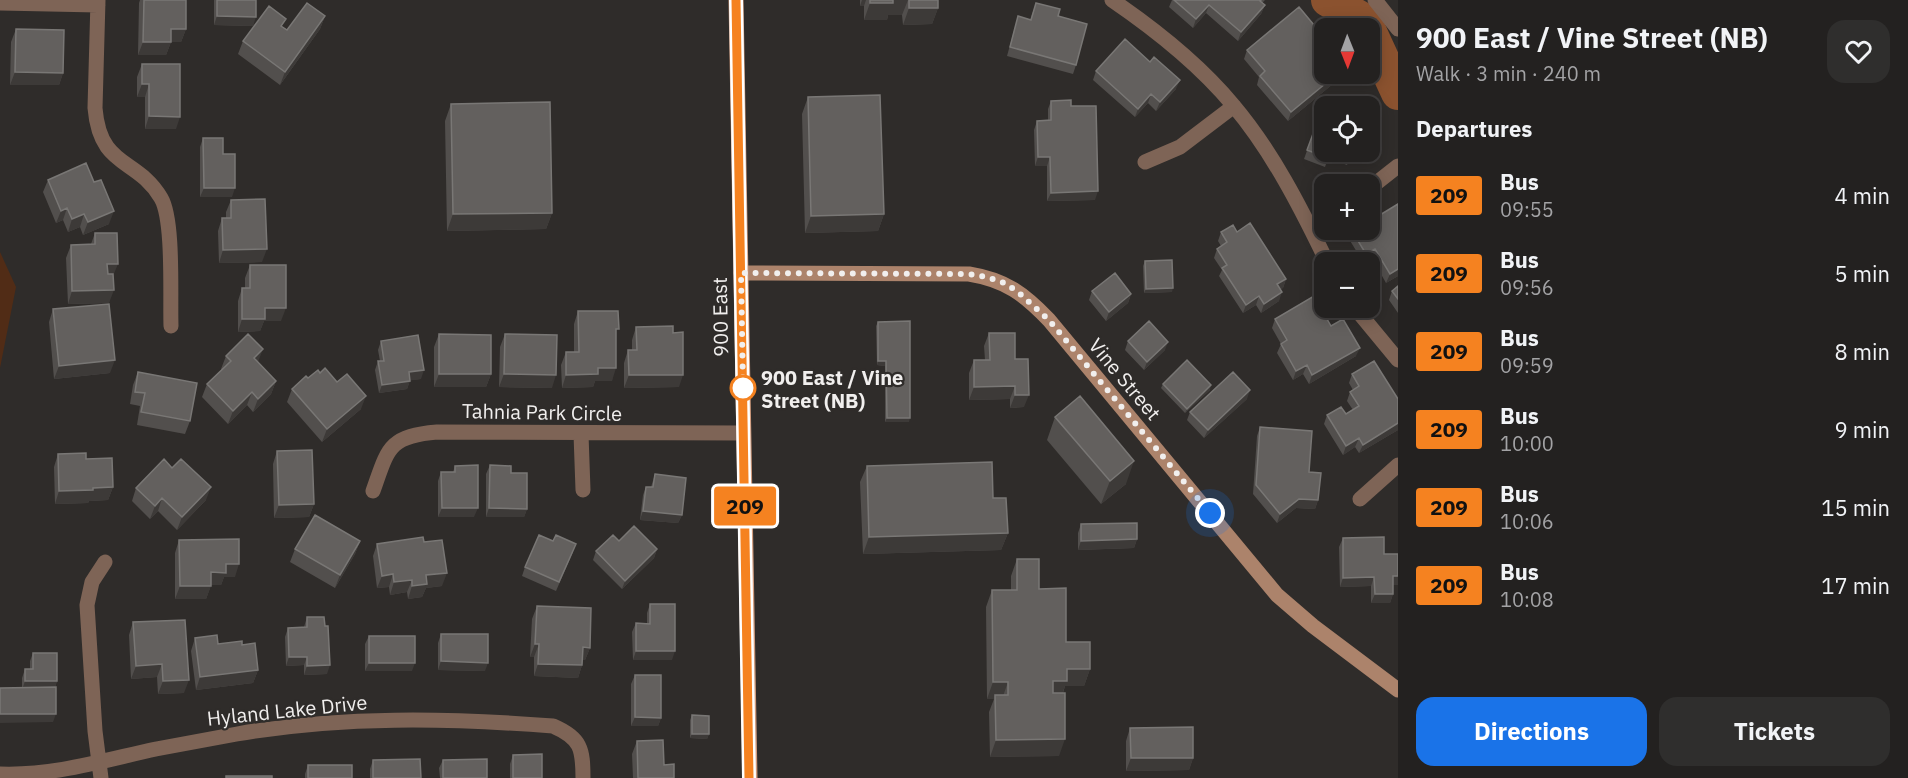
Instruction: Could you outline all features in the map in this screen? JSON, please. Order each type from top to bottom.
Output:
[{"type":"main road","name":"900 East","points":[[736,0],[750,778]]},
{"type":"street","points":[[1112,0],[1167,40],[1211,80],[1234,106],[1314,221]]},
{"type":"street","points":[[1375,0],[1398,29]]},
{"type":"street","points":[[0,3],[98,3],[95,108],[97,125],[108,150],[148,183],[165,206],[168,225],[171,326]]},
{"type":"street","points":[[1145,162],[1179,147],[1234,106]]},
{"type":"street","points":[[1380,180],[1396,168]]},
{"type":"street","name":"Vine Street","points":[[741,273],[969,274],[1002,282],[1017,291],[1049,320],[1277,595],[1313,626],[1398,690]]},
{"type":"street","points":[[1363,318],[1398,360]]},
{"type":"street","name":"Tahnia Park Circle","points":[[373,491],[387,452],[398,441],[415,434],[437,432],[744,433]]},
{"type":"street","points":[[581,434],[583,490]]},
{"type":"street","points":[[1360,499],[1398,465]]},
{"type":"street","points":[[100,771],[95,731],[87,605],[92,582],[105,562]]},
{"type":"street","name":"Hyland Lake Drive","points":[[0,774],[60,770],[100,771],[156,749],[240,734],[339,722],[451,720],[554,726],[567,732],[577,742],[582,753],[583,778]]},
{"type":"shaded area","points":[[0,252],[16,287],[0,368]]},
{"type":"building","points":[[144,0],[186,0],[186,29],[171,29],[171,42],[143,42]]},
{"type":"building","points":[[217,0],[256,0],[256,17],[217,16]]},
{"type":"building","points":[[870,0],[893,0],[893,3],[870,3]]},
{"type":"building","points":[[909,0],[938,0],[938,8],[909,8]]},
{"type":"building","points":[[1174,0],[1261,0],[1265,5],[1241,32],[1209,5],[1196,19]]},
{"type":"building","points":[[307,3],[325,16],[285,72],[243,41],[269,6],[286,19],[281,26],[287,30]]},
{"type":"building","points":[[1036,3],[1060,9],[1058,16],[1087,24],[1076,65],[1010,47],[1018,16],[1031,20]]},
{"type":"building","points":[[1299,7],[1314,25],[1314,84],[1325,84],[1291,112],[1260,76],[1265,71],[1247,50]]},
{"type":"building","points":[[16,29],[64,30],[63,73],[15,72]]},
{"type":"building","points":[[1125,39],[1150,62],[1154,57],[1180,80],[1160,102],[1151,94],[1138,109],[1096,71]]},
{"type":"building","points":[[142,64],[180,64],[180,117],[149,116],[149,84],[142,84]]},
{"type":"building","points":[[880,95],[884,214],[811,216],[808,97]]},
{"type":"building","points":[[1071,100],[1071,106],[1096,106],[1098,191],[1051,193],[1050,157],[1038,157],[1037,121],[1051,120],[1051,101]]},
{"type":"building","points":[[550,102],[552,213],[453,214],[451,104]]},
{"type":"building","points":[[1314,131],[1314,153],[1307,150]]},
{"type":"building","points":[[203,138],[223,138],[223,154],[235,154],[235,188],[204,188]]},
{"type":"building","points":[[86,163],[94,182],[101,180],[114,211],[88,222],[84,214],[72,219],[67,208],[61,211],[48,180]]},
{"type":"building","points":[[265,199],[267,249],[223,250],[222,218],[231,218],[231,200]]},
{"type":"building","points":[[1398,204],[1398,269],[1390,274],[1380,257],[1380,252],[1375,249],[1365,252],[1357,240],[1380,240],[1380,215]]},
{"type":"building","points":[[1250,223],[1286,279],[1277,284],[1282,292],[1264,304],[1259,296],[1246,305],[1222,268],[1227,265],[1217,249],[1227,242],[1221,232],[1233,225],[1237,232]]},
{"type":"building","points":[[95,233],[117,233],[118,264],[107,264],[108,274],[113,274],[114,290],[72,291],[71,245],[95,244]]},
{"type":"building","points":[[1172,260],[1173,288],[1146,289],[1145,261]]},
{"type":"building","points":[[250,265],[286,265],[286,308],[265,308],[265,319],[242,319],[242,288],[250,288]]},
{"type":"building","points":[[1115,273],[1131,294],[1109,312],[1092,291]]},
{"type":"building","points":[[1398,286],[1398,299],[1392,291]]},
{"type":"building","points":[[1314,296],[1314,318],[1326,318],[1331,326],[1343,319],[1360,348],[1312,375],[1307,365],[1296,371],[1281,344],[1287,340],[1275,319]]},
{"type":"building","points":[[109,304],[115,360],[59,366],[53,309]]},
{"type":"building","points":[[578,311],[618,311],[616,368],[598,368],[598,374],[566,375],[566,352],[579,352]]},
{"type":"building","points":[[910,321],[910,418],[887,418],[886,361],[878,361],[878,322]]},
{"type":"building","points":[[1149,321],[1168,342],[1147,362],[1128,341]]},
{"type":"building","points":[[673,326],[673,333],[683,332],[683,375],[629,375],[628,350],[637,350],[636,327]]},
{"type":"building","points":[[989,333],[1015,333],[1015,359],[1028,359],[1029,395],[1015,395],[1015,386],[974,387],[974,360],[990,360]]},
{"type":"building","points":[[248,334],[263,349],[254,358],[276,381],[258,399],[252,392],[233,411],[207,384],[231,361],[226,356]]},
{"type":"building","points":[[439,334],[491,335],[491,374],[439,374]]},
{"type":"building","points":[[505,334],[557,335],[556,375],[504,374]]},
{"type":"building","points":[[418,335],[424,370],[409,372],[410,381],[382,385],[378,361],[384,361],[381,341]]},
{"type":"building","points":[[1187,360],[1211,385],[1187,409],[1163,384]]},
{"type":"building","points":[[1374,361],[1398,399],[1398,423],[1363,445],[1359,438],[1346,446],[1327,415],[1341,407],[1346,414],[1359,406],[1350,392],[1359,386],[1352,374]]},
{"type":"building","points":[[325,368],[337,382],[347,374],[366,396],[327,429],[292,389],[306,376],[308,378],[318,370],[320,373]]},
{"type":"building","points":[[138,372],[197,383],[190,421],[141,412],[145,393],[135,392]]},
{"type":"building","points":[[1233,372],[1250,390],[1208,430],[1190,412]]},
{"type":"building","points":[[1080,396],[1134,461],[1110,481],[1055,417]]},
{"type":"building","points":[[1260,427],[1312,431],[1309,472],[1321,473],[1318,500],[1299,499],[1280,514],[1256,485]]},
{"type":"building","points":[[312,450],[314,504],[279,505],[277,451]]},
{"type":"building","points":[[86,453],[86,459],[112,458],[113,487],[59,491],[58,454]]},
{"type":"building","points":[[164,459],[172,468],[181,459],[211,487],[182,517],[162,498],[155,506],[136,488]]},
{"type":"building","points":[[992,462],[993,498],[1006,498],[1008,533],[869,537],[867,466]]},
{"type":"building","points":[[478,465],[478,508],[442,508],[441,472],[455,472],[455,466]]},
{"type":"building","points":[[490,465],[511,466],[511,473],[527,473],[527,509],[489,508]]},
{"type":"building","points":[[655,474],[686,478],[682,515],[643,511],[646,487],[653,487]]},
{"type":"building","points":[[315,515],[360,541],[340,575],[295,549]]},
{"type":"building","points":[[1137,523],[1137,539],[1081,541],[1081,524]]},
{"type":"building","points":[[634,526],[657,549],[625,581],[596,551],[613,535],[619,541]]},
{"type":"building","points":[[539,535],[553,541],[556,535],[576,544],[559,582],[525,567]]},
{"type":"building","points":[[423,537],[424,542],[442,540],[447,573],[426,575],[427,584],[412,586],[412,580],[394,582],[393,574],[382,576],[377,544]]},
{"type":"building","points":[[1384,537],[1384,554],[1398,554],[1398,576],[1393,576],[1393,594],[1375,594],[1374,577],[1343,578],[1343,538]]},
{"type":"building","points":[[239,539],[239,564],[226,564],[226,573],[211,572],[211,586],[180,586],[179,540]]},
{"type":"building","points":[[1017,559],[1039,559],[1039,589],[1066,588],[1066,642],[1090,642],[1090,669],[1067,669],[1067,681],[1053,681],[1053,693],[1065,693],[1065,739],[996,740],[995,695],[1008,695],[1008,682],[993,682],[992,590],[1017,590]]},
{"type":"building","points":[[650,604],[675,604],[675,651],[636,651],[636,623],[650,624]]},
{"type":"building","points":[[537,606],[591,608],[590,648],[583,647],[582,665],[538,664],[539,644],[535,644]]},
{"type":"building","points":[[307,617],[324,617],[325,626],[328,626],[330,665],[307,666],[307,657],[289,657],[288,628],[307,627]]},
{"type":"building","points":[[185,620],[189,680],[163,681],[162,664],[136,666],[133,622]]},
{"type":"building","points":[[441,634],[488,634],[488,663],[441,661]]},
{"type":"building","points":[[217,635],[218,644],[242,641],[242,645],[255,643],[258,670],[200,677],[195,638]]},
{"type":"building","points":[[369,636],[415,636],[415,663],[369,663]]},
{"type":"building","points":[[33,653],[57,653],[57,681],[25,681],[25,669],[33,669]]},
{"type":"building","points":[[635,675],[661,675],[661,718],[635,717]]},
{"type":"building","points":[[56,687],[56,714],[0,714],[0,688]]},
{"type":"building","points":[[692,715],[709,716],[709,734],[692,734]]},
{"type":"building","points":[[1193,727],[1193,758],[1131,758],[1130,728]]},
{"type":"building","points":[[663,740],[664,765],[674,764],[674,778],[638,778],[637,741]]},
{"type":"building","points":[[542,754],[542,778],[513,778],[513,755]]},
{"type":"building","points":[[420,759],[421,778],[373,778],[373,760]]},
{"type":"building","points":[[487,759],[487,778],[443,778],[443,760]]},
{"type":"building","points":[[308,765],[352,765],[352,778],[308,778]]},
{"type":"building","points":[[226,776],[272,776],[272,778],[226,778]]},
{"type":"waterway","points":[[1328,0],[1360,18]]},
{"type":"waterway","points":[[1380,54],[1398,93]]},
{"type":"bus line","name":"209","points":[[736,0],[749,778]]},
{"type":"place","name":"900 East / Vine Street (NB)","points":[[743,388]]},
{"type":"route","points":[[743,388],[741,273],[969,274],[986,277],[1002,282],[1017,291],[1049,320],[1210,513]]}]
